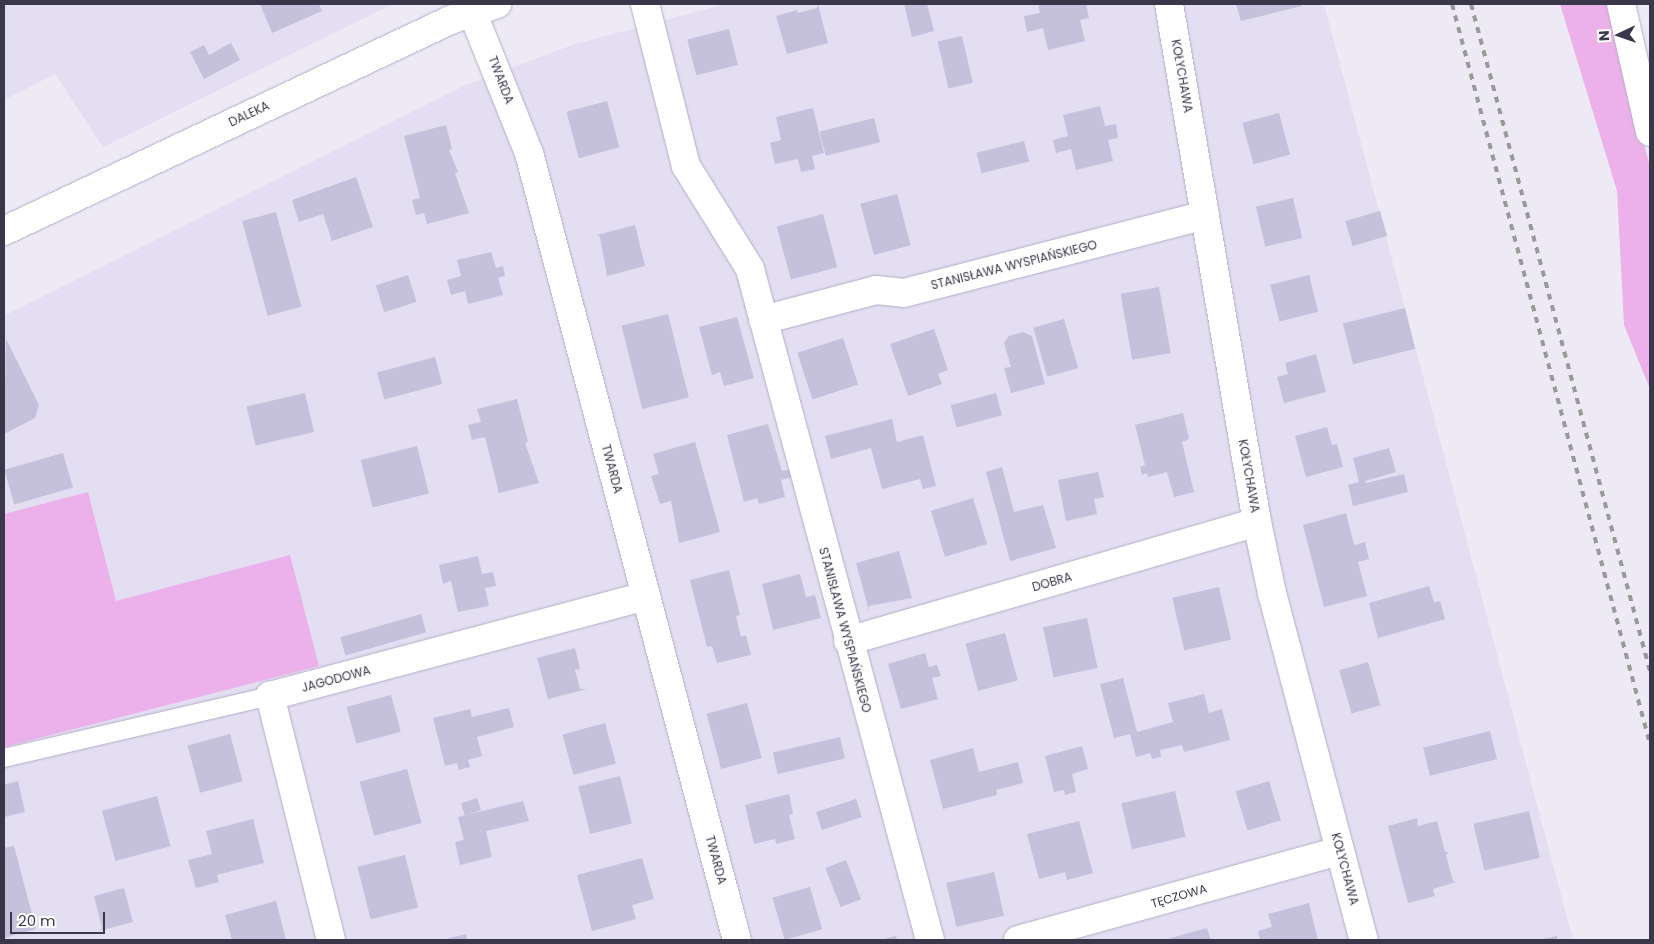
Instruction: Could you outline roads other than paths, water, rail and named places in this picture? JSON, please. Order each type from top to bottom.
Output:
[{"type":"street","name":"STANISŁAWA WYSPIAŃSKIEGO","points":[[645,4],[686,166],[750,269],[848,641],[930,940]]},
{"type":"street","name":"KOŁYCHAWA","points":[[1169,4],[1257,522],[1272,593],[1364,940]]},
{"type":"street","points":[[1621,4],[1650,132]]},
{"type":"street","name":"DALEKA","points":[[4,231],[479,6]]},
{"type":"street","name":"TWARDA","points":[[479,6],[529,154],[737,940]]},
{"type":"street","name":"STANISŁAWA WYSPIAŃSKIEGO","points":[[763,320],[876,290],[904,293],[1205,215]]},
{"type":"street","name":"DOBRA","points":[[848,641],[1257,522]]},
{"type":"street","name":"JAGODOWA","points":[[270,696],[646,596]]},
{"type":"street","points":[[270,696],[332,940]]},
{"type":"street","name":"TĘCZOWA","points":[[1018,940],[1340,851]]},
{"type":"lane","points":[[4,758],[270,696]]},
{"type":"railway","points":[[1452,4],[1650,744]]},
{"type":"railway","points":[[1471,4],[1650,671]]}]
